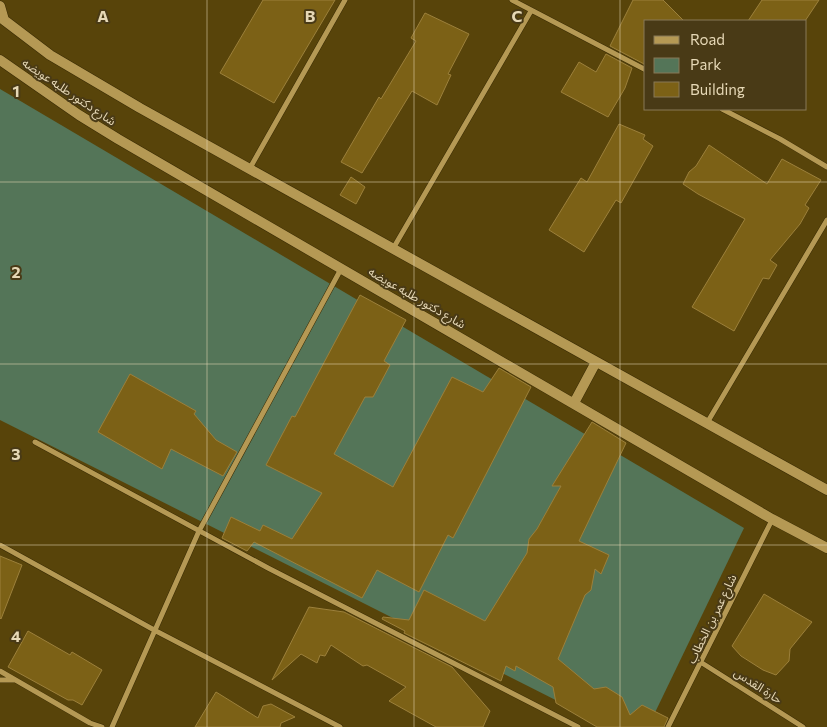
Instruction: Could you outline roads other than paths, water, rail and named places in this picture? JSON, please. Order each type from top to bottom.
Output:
[{"type":"street","points":[[250,168],[346,0]]},
{"type":"street","points":[[512,0],[644,69]]},
{"type":"street","points":[[0,6],[2,18]]},
{"type":"street","points":[[394,247],[531,11]]},
{"type":"street","name":"شارع دكتور طلبه عويضه","points":[[2,18],[50,55],[140,108],[394,247],[827,490]]},
{"type":"street","name":"شارع دكتور طلبه عويضه","points":[[0,60],[78,115],[772,519],[827,548]]},
{"type":"street","points":[[724,110],[780,138],[827,166]]},
{"type":"street","points":[[707,423],[827,220]]},
{"type":"street","points":[[112,727],[199,531],[341,268]]},
{"type":"street","points":[[574,403],[596,362]]},
{"type":"street","points":[[35,442],[199,531],[578,727]]},
{"type":"street","name":"شارع عمر بن الخطاب","points":[[668,727],[772,519]]},
{"type":"street","points":[[0,545],[156,631],[340,727]]},
{"type":"street","name":"حارة القدس","points":[[702,662],[804,727]]},
{"type":"street","points":[[0,671],[90,724],[102,727]]},
{"type":"street","points":[[0,680],[15,680]]}]
